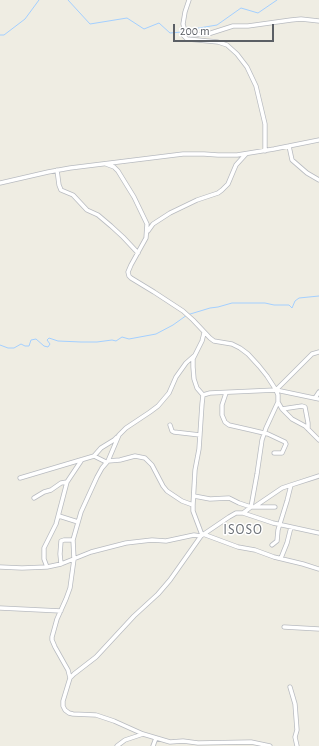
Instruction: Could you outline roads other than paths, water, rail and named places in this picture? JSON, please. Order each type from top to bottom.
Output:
[{"type":"street","points":[[190,0],[183,21],[185,31],[183,35],[187,39],[218,42],[227,45],[237,54],[247,67],[256,86],[265,124],[264,150]]},
{"type":"street","points":[[185,31],[196,35],[208,34],[233,26],[255,25],[297,19],[319,21]]},
{"type":"street","points":[[0,183],[57,170],[136,159],[183,154],[247,154],[319,140]]},
{"type":"street","points":[[289,146],[293,161],[307,173],[319,180]]},
{"type":"street","points":[[247,154],[236,165],[228,184],[222,190],[183,206],[149,228],[144,242],[130,265],[128,272],[129,276],[183,311],[204,333],[214,341],[224,342],[236,346],[248,354],[259,366],[276,390],[278,402],[282,409],[292,419],[308,429],[319,440]]},
{"type":"street","points":[[106,164],[117,169],[134,197],[147,224],[147,234]]},
{"type":"street","points":[[57,170],[61,190],[73,195],[87,210],[98,216],[118,232],[138,253]]},
{"type":"street","points":[[202,535],[193,511],[193,505],[203,395],[197,388],[194,379],[193,367],[195,355],[204,333]]},
{"type":"street","points":[[276,390],[312,354],[319,352]]},
{"type":"street","points":[[20,478],[94,456],[101,448],[114,440],[126,428],[158,406],[169,393],[176,377],[186,362],[195,355]]},
{"type":"street","points":[[203,395],[210,393],[276,390],[317,398],[319,392]]},
{"type":"street","points":[[226,392],[222,405],[222,415],[225,422],[229,425],[268,434],[285,442],[286,444],[282,453],[274,453]]},
{"type":"street","points":[[252,507],[262,440],[278,402]]},
{"type":"street","points":[[282,409],[305,407],[308,420],[308,429]]},
{"type":"street","points":[[170,425],[172,431],[174,432],[200,435]]},
{"type":"street","points":[[70,678],[64,662],[52,640],[56,624],[70,588],[74,559],[73,540],[78,522],[90,491],[107,461],[119,435]]},
{"type":"street","points":[[94,456],[107,461],[120,460],[135,456],[145,458],[152,465],[167,492],[182,501],[193,505]]},
{"type":"street","points":[[47,567],[44,558],[44,548],[59,516],[67,482],[81,461]]},
{"type":"street","points":[[270,746],[250,742],[170,742],[143,734],[103,717],[96,715],[73,714],[65,710],[63,701],[70,678],[96,657],[134,616],[158,594],[170,580],[202,535],[230,516],[243,513],[282,488],[319,476]]},
{"type":"street","points":[[34,498],[51,490],[61,483],[67,482]]},
{"type":"street","points":[[272,545],[277,541],[277,534],[291,485]]},
{"type":"street","points":[[194,496],[215,499],[229,498],[252,507],[275,507]]},
{"type":"street","points":[[243,513],[280,525],[319,532]]},
{"type":"street","points":[[59,516],[78,522]]},
{"type":"street","points":[[281,558],[291,527]]},
{"type":"street","points":[[0,567],[47,567],[61,564],[91,552],[126,543],[152,540],[166,541],[194,535],[202,535],[319,569]]},
{"type":"street","points":[[61,564],[61,541],[73,540]]},
{"type":"street","points":[[0,608],[62,611]]},
{"type":"street","points":[[284,627],[319,629]]},
{"type":"street","points":[[290,687],[295,704],[297,746]]},
{"type":"street","points":[[117,746],[125,740],[143,734]]},
{"type":"street","points":[[153,746],[156,738]]},
{"type":"waterway","points":[[0,35],[4,35],[25,19],[39,0]]},
{"type":"waterway","points":[[68,0],[90,24],[127,18],[144,29],[159,23],[170,33],[182,32]]},
{"type":"waterway","points":[[187,30],[217,25],[241,8],[258,13],[277,0]]},
{"type":"waterway","points":[[0,345],[8,348],[14,348],[21,344],[29,346],[31,340],[36,339],[44,346],[48,347],[50,344],[47,340],[49,338],[58,341],[116,341],[122,337],[129,339],[156,334],[173,325],[187,315],[232,303],[265,303],[274,305],[289,305],[292,308],[295,301],[299,298],[319,296]]},
{"type":"district","name":"ISOSO","points":[[243,530]]}]
